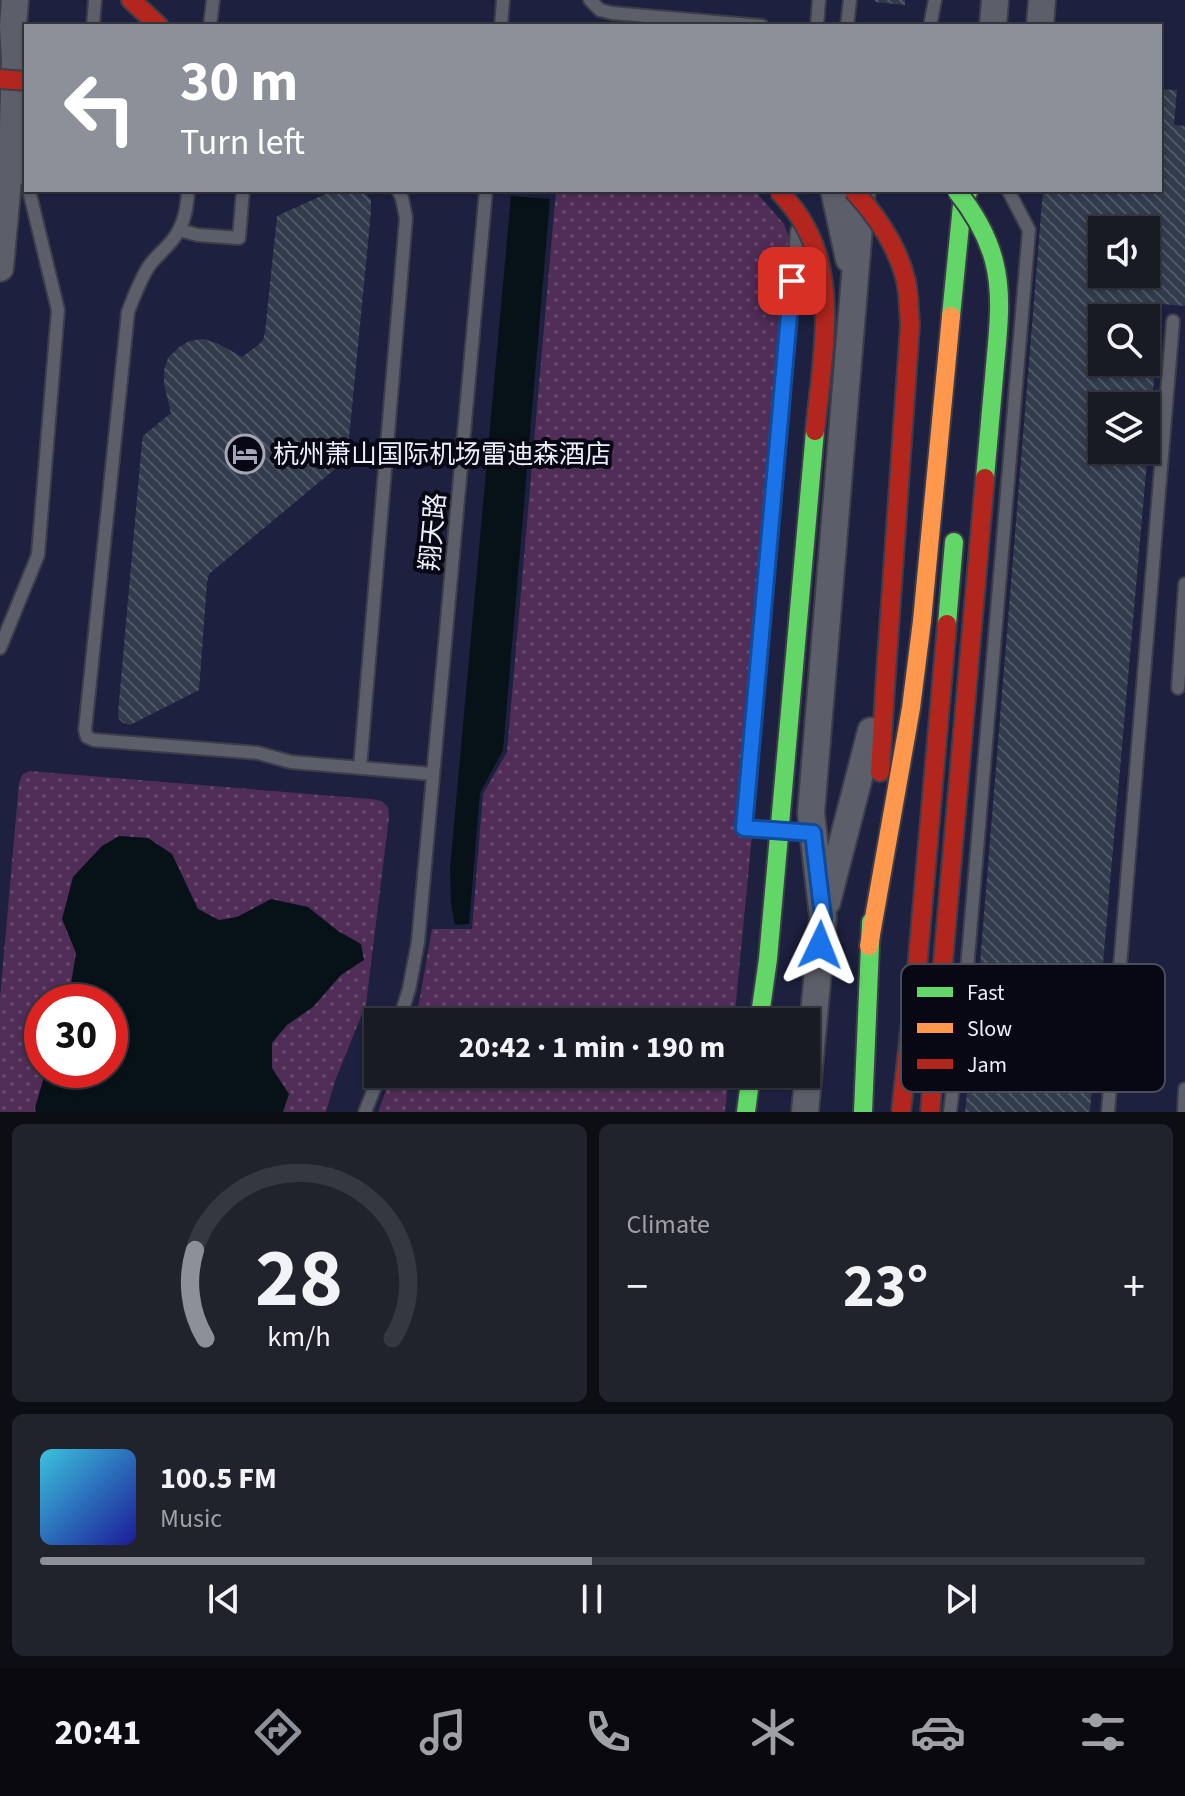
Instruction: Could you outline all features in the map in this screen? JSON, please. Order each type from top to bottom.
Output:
[{"type":"main road","points":[[131,0],[157,24]]},
{"type":"main road","points":[[761,1008],[770,944],[826,310],[823,269],[813,238],[798,212],[780,192]]},
{"type":"main road","points":[[855,192],[887,237],[905,276],[910,325],[869,946],[863,1112]]},
{"type":"main road","points":[[943,964],[999,320],[997,276],[988,242],[970,206],[958,192]]},
{"type":"main road","points":[[869,946],[911,708],[962,205],[968,192]]},
{"type":"main road","points":[[977,268],[984,192]]},
{"type":"main road","points":[[917,964],[955,531]]},
{"type":"main road","points":[[746,1112],[749,1088]]},
{"type":"main road","points":[[901,1112],[903,1092]]},
{"type":"main road","points":[[930,1112],[932,1092]]},
{"type":"street","points":[[993,24],[995,0]]},
{"type":"street","points":[[1040,24],[1042,0]]},
{"type":"street","points":[[0,268],[19,119],[13,69],[14,19]]},
{"type":"street","points":[[834,192],[854,295]]},
{"type":"street","points":[[823,917],[811,813],[863,192]]},
{"type":"street","points":[[805,1112],[823,917],[886,673]]},
{"type":"lane","points":[[93,24],[95,0]]},
{"type":"lane","points":[[210,24],[213,0]]},
{"type":"lane","points":[[501,24],[503,0]]},
{"type":"lane","points":[[590,0],[600,10],[612,13],[723,24]]},
{"type":"lane","points":[[817,24],[819,0]]},
{"type":"lane","points":[[847,24],[850,0]]},
{"type":"lane","points":[[930,24],[935,0]]},
{"type":"lane","points":[[19,119],[24,163]]},
{"type":"lane","points":[[0,648],[38,555],[58,310],[29,192]]},
{"type":"lane","points":[[188,192],[187,209],[179,230],[151,264],[128,312],[85,730],[87,737],[258,753],[291,762],[433,774]]},
{"type":"lane","points":[[179,230],[198,235],[239,238],[243,192]]},
{"type":"lane","points":[[360,768],[406,218],[399,192]]},
{"type":"lane","name":"翔天路","points":[[403,1008],[418,942],[486,192]]},
{"type":"lane","points":[[801,192],[744,828],[813,833]]},
{"type":"lane","points":[[967,964],[1029,230],[1009,192]]},
{"type":"lane","points":[[1120,964],[1173,321]]},
{"type":"lane","points":[[1178,688],[1185,584]]},
{"type":"lane","points":[[365,1112],[374,1088]]},
{"type":"lane","points":[[1184,1112],[1185,1089]]},
{"type":"lane","points":[[950,1112],[952,1092]]},
{"type":"lane","points":[[1108,1112],[1110,1092]]},
{"type":"shaded area","points":[[0,0],[1185,0],[1185,1112],[0,1112]]},
{"type":"shaded area","points":[[556,192],[756,192],[784,224],[801,267],[735,1008],[417,1008],[432,929],[472,929],[483,794],[507,752]]},
{"type":"shaded area","points":[[511,196],[550,199],[503,750],[480,793],[469,924],[455,925],[450,869]]},
{"type":"shaded area","points":[[29,771],[371,799],[382,801],[388,807],[366,1004],[326,1112],[0,1112],[0,998],[22,775]]},
{"type":"shaded area","points":[[119,836],[148,838],[172,854],[198,909],[219,920],[237,917],[271,899],[308,907],[338,931],[361,944],[364,960],[341,975],[313,1007],[287,1025],[272,1043],[272,1068],[289,1094],[283,1112],[36,1112],[41,1088],[128,1088],[128,984],[71,984],[76,953],[62,919],[73,877],[102,846]]},
{"type":"shaded area","points":[[387,1088],[728,1088],[725,1112],[378,1112]]},
{"type":"building","points":[[905,0],[905,5],[875,2]]},
{"type":"building","points":[[1162,89],[1177,90],[1174,125],[1185,126],[1185,306],[1161,304],[1160,315],[1160,304],[1088,304],[1088,376],[1154,376],[1153,392],[1088,392],[1088,464],[1147,464],[1103,964],[980,964],[1043,192],[1162,192]]},
{"type":"building","name":"杭州萧山国际机场雷迪森酒店","points":[[330,192],[365,192],[371,200],[347,459],[209,574],[199,690],[130,725],[123,723],[118,713],[143,436],[171,413],[164,370],[168,358],[178,348],[189,341],[203,339],[242,357],[263,340],[277,216]]},
{"type":"building","points":[[967,1092],[1092,1092],[1090,1112],[965,1112]]},
{"type":"traffic: fast","points":[[957,192],[988,241],[998,287],[998,326],[985,478]]},
{"type":"traffic: fast","points":[[951,316],[962,205],[968,192]]},
{"type":"traffic: fast","points":[[761,1008],[768,959],[815,431]]},
{"type":"traffic: fast","points":[[947,624],[954,542]]},
{"type":"traffic: fast","points":[[863,1112],[871,922]]},
{"type":"traffic: fast","points":[[746,1112],[749,1088]]},
{"type":"traffic: slow","points":[[869,946],[911,708],[951,316]]},
{"type":"traffic: jam","points":[[131,0],[157,24]]},
{"type":"traffic: jam","points":[[0,79],[24,81]]},
{"type":"traffic: jam","points":[[780,192],[804,224],[822,277],[825,329],[815,431]]},
{"type":"traffic: jam","points":[[855,192],[892,244],[906,281],[909,303],[886,673]]},
{"type":"traffic: jam","points":[[943,964],[985,478]]},
{"type":"traffic: jam","points":[[917,964],[947,624]]},
{"type":"traffic: jam","points":[[880,772],[886,673]]},
{"type":"traffic: jam","points":[[901,1112],[903,1092]]},
{"type":"traffic: jam","points":[[930,1112],[932,1092]]},
{"type":"place","name":"杭州萧山国际机场雷迪森酒店","points":[[245,454]]},
{"type":"route","points":[[792,281],[744,828],[813,833],[823,917],[820,945]]}]
